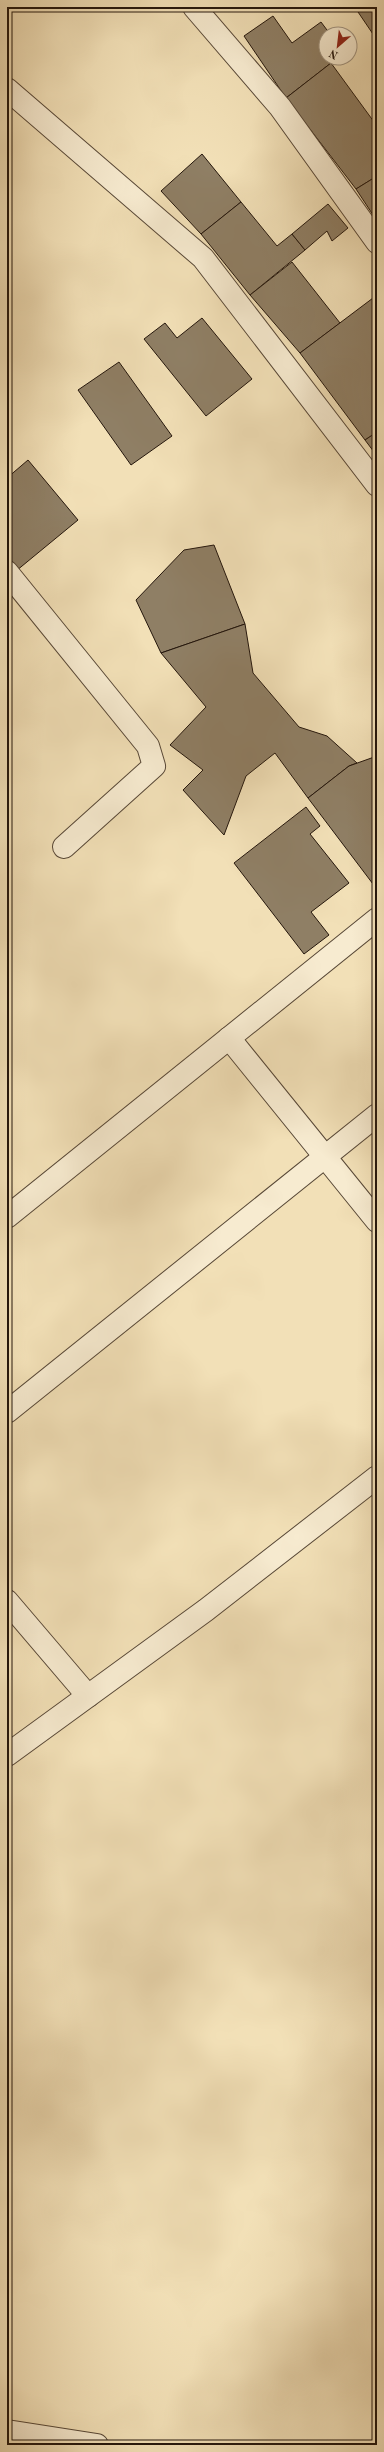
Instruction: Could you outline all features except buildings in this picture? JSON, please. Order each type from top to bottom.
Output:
[{"type":"street","points":[[194,7],[280,107],[377,242]]},
{"type":"street","points":[[7,89],[203,258],[377,485]]},
{"type":"street","points":[[7,572],[148,746],[154,766],[64,847]]},
{"type":"street","points":[[7,1217],[377,919]]},
{"type":"street","points":[[229,1038],[377,1221]]},
{"type":"street","points":[[7,1412],[377,1115]]},
{"type":"street","points":[[7,1755],[206,1610],[377,1477]]},
{"type":"street","points":[[7,1601],[88,1696]]},
{"type":"street","points":[[7,2431],[97,2445]]}]
